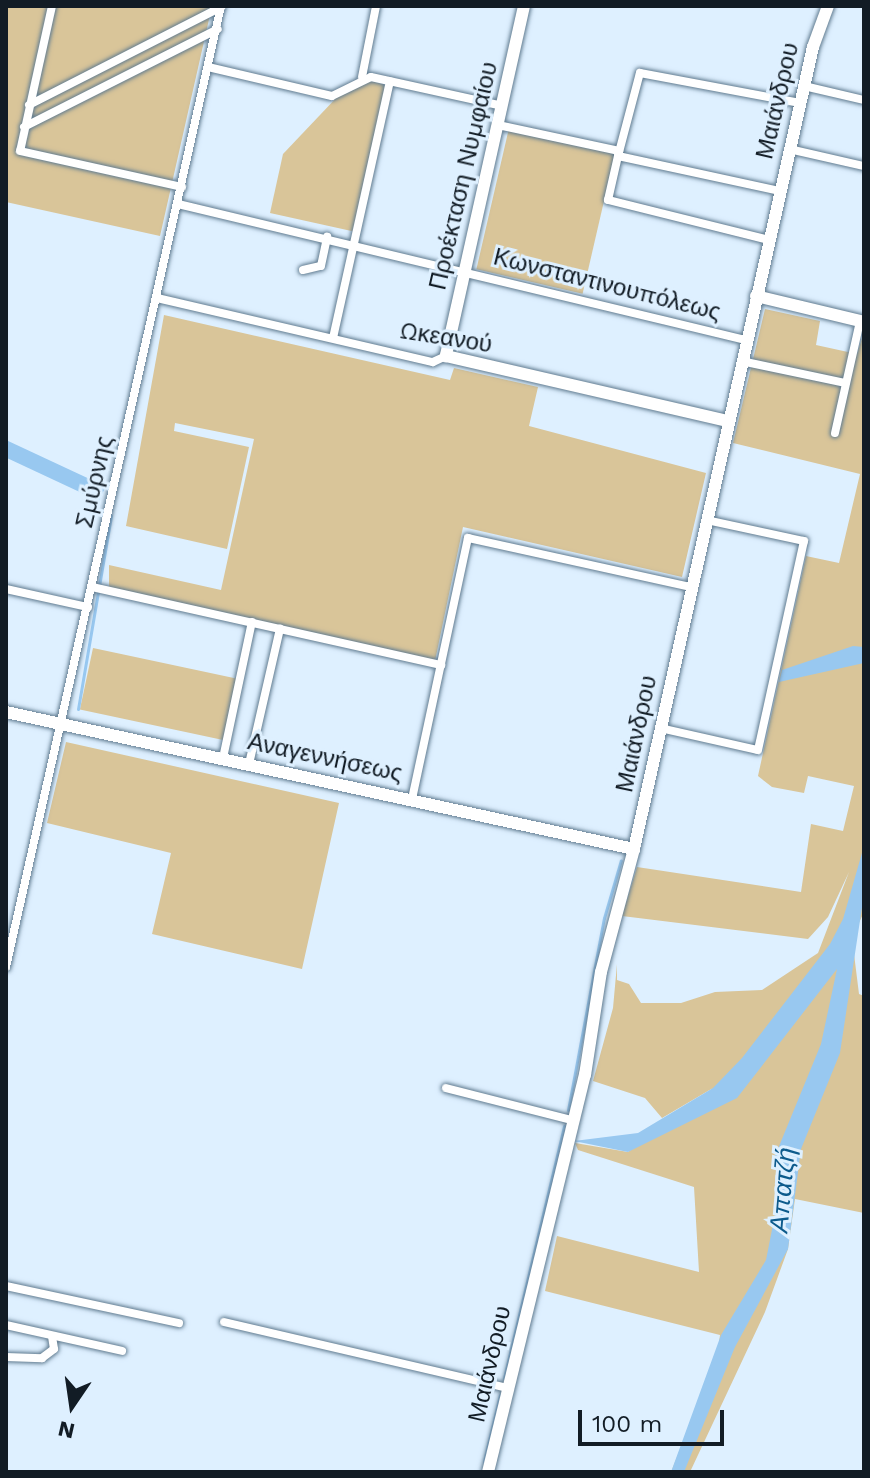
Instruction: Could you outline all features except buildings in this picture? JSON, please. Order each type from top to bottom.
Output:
[{"type":"main road","name":"Προέκταση Νυμφαίου","points":[[446,356],[524,6]]},
{"type":"main road","name":"Μαιάνδρου","points":[[488,1472],[572,1120],[608,943],[634,849],[789,149],[828,6]]},
{"type":"main road","points":[[756,296],[862,322]]},
{"type":"main road","name":"Ωκεανού","points":[[446,356],[728,421]]},
{"type":"main road","name":"Αναγεννήσεως","points":[[6,712],[634,849]]},
{"type":"street","points":[[52,6],[20,151],[182,187]]},
{"type":"street","points":[[29,105],[221,6]]},
{"type":"street","name":"Σμύρνης","points":[[6,967],[221,6]]},
{"type":"street","points":[[362,77],[376,6]]},
{"type":"street","points":[[24,127],[218,29]]},
{"type":"street","points":[[208,67],[332,96],[362,77],[503,106]]},
{"type":"street","points":[[769,240],[608,200],[618,153],[640,73],[800,103]]},
{"type":"street","points":[[333,338],[390,81]]},
{"type":"street","points":[[804,86],[864,100]]},
{"type":"street","points":[[498,125],[780,191]]},
{"type":"street","points":[[789,149],[864,166]]},
{"type":"street","name":"Κωνσταντινουπόλεως","points":[[178,204],[327,237],[746,340]]},
{"type":"street","points":[[303,270],[321,266],[327,237]]},
{"type":"street","name":"Ωκεανού","points":[[157,298],[433,362],[446,356]]},
{"type":"street","points":[[835,433],[862,322]]},
{"type":"street","points":[[741,361],[845,383]]},
{"type":"street","points":[[660,728],[758,750],[804,541],[706,520]]},
{"type":"street","points":[[412,799],[468,538],[691,587]]},
{"type":"street","points":[[92,587],[441,665]]},
{"type":"street","points":[[6,589],[88,607]]},
{"type":"street","points":[[223,758],[252,622]]},
{"type":"street","points":[[249,764],[280,629]]},
{"type":"street","points":[[446,1088],[572,1120]]},
{"type":"street","points":[[6,1286],[179,1323]]},
{"type":"street","points":[[224,1322],[507,1388]]},
{"type":"street","points":[[6,1325],[122,1351]]},
{"type":"street","points":[[6,1357],[42,1358],[54,1349],[52,1336]]},
{"type":"shaded area","points":[[6,6],[212,6],[160,236],[6,202]]},
{"type":"shaded area","points":[[368,80],[389,86],[356,232],[270,213],[283,154],[338,96]]},
{"type":"shaded area","points":[[509,128],[615,153],[583,294],[476,269]]},
{"type":"shaded area","points":[[765,309],[820,321],[816,345],[857,354],[864,332],[864,912],[852,938],[859,994],[864,996],[864,1213],[795,1199],[788,1249],[765,1312],[690,1472],[671,1472],[717,1357],[720,1335],[545,1291],[557,1236],[699,1272],[694,1187],[578,1150],[575,1143],[628,1152],[713,1088],[662,1118],[645,1098],[593,1081],[613,1008],[617,964],[617,980],[629,984],[641,1003],[681,1003],[715,992],[762,990],[818,953],[849,872],[828,917],[808,939],[622,916],[637,867],[801,892],[811,824],[843,831],[854,786],[808,776],[804,793],[772,787],[758,776],[806,556],[839,563],[860,474],[733,443]]},
{"type":"shaded area","points":[[164,315],[450,380],[454,368],[538,387],[529,426],[706,473],[682,577],[463,527],[435,661],[109,587],[109,565],[221,590],[254,439],[175,423],[174,431],[249,447],[227,549],[126,526]]},
{"type":"shaded area","points":[[93,648],[240,679],[227,741],[80,710]]},
{"type":"shaded area","points":[[66,742],[339,803],[302,969],[152,934],[171,853],[47,823]]},
{"type":"water","points":[[6,440],[106,486],[99,501],[6,458]]},
{"type":"water","points":[[853,646],[864,647],[864,663],[779,682],[782,670]]},
{"type":"water","name":"Απατζή","points":[[864,846],[864,894],[840,1053],[801,1149],[788,1249],[735,1347],[684,1472],[671,1472],[721,1335],[766,1260],[781,1184],[775,1156],[821,1044],[837,969],[737,1098],[628,1152],[574,1141],[638,1133],[713,1088],[742,1058],[830,944],[843,919]]},
{"type":"waterway","points":[[78,709],[111,516]]},
{"type":"waterway","points":[[568,1110],[604,918],[621,860]]},
{"type":"waterway","points":[[504,1378],[564,1126]]},
{"type":"waterway","points":[[484,1461],[500,1395]]}]
